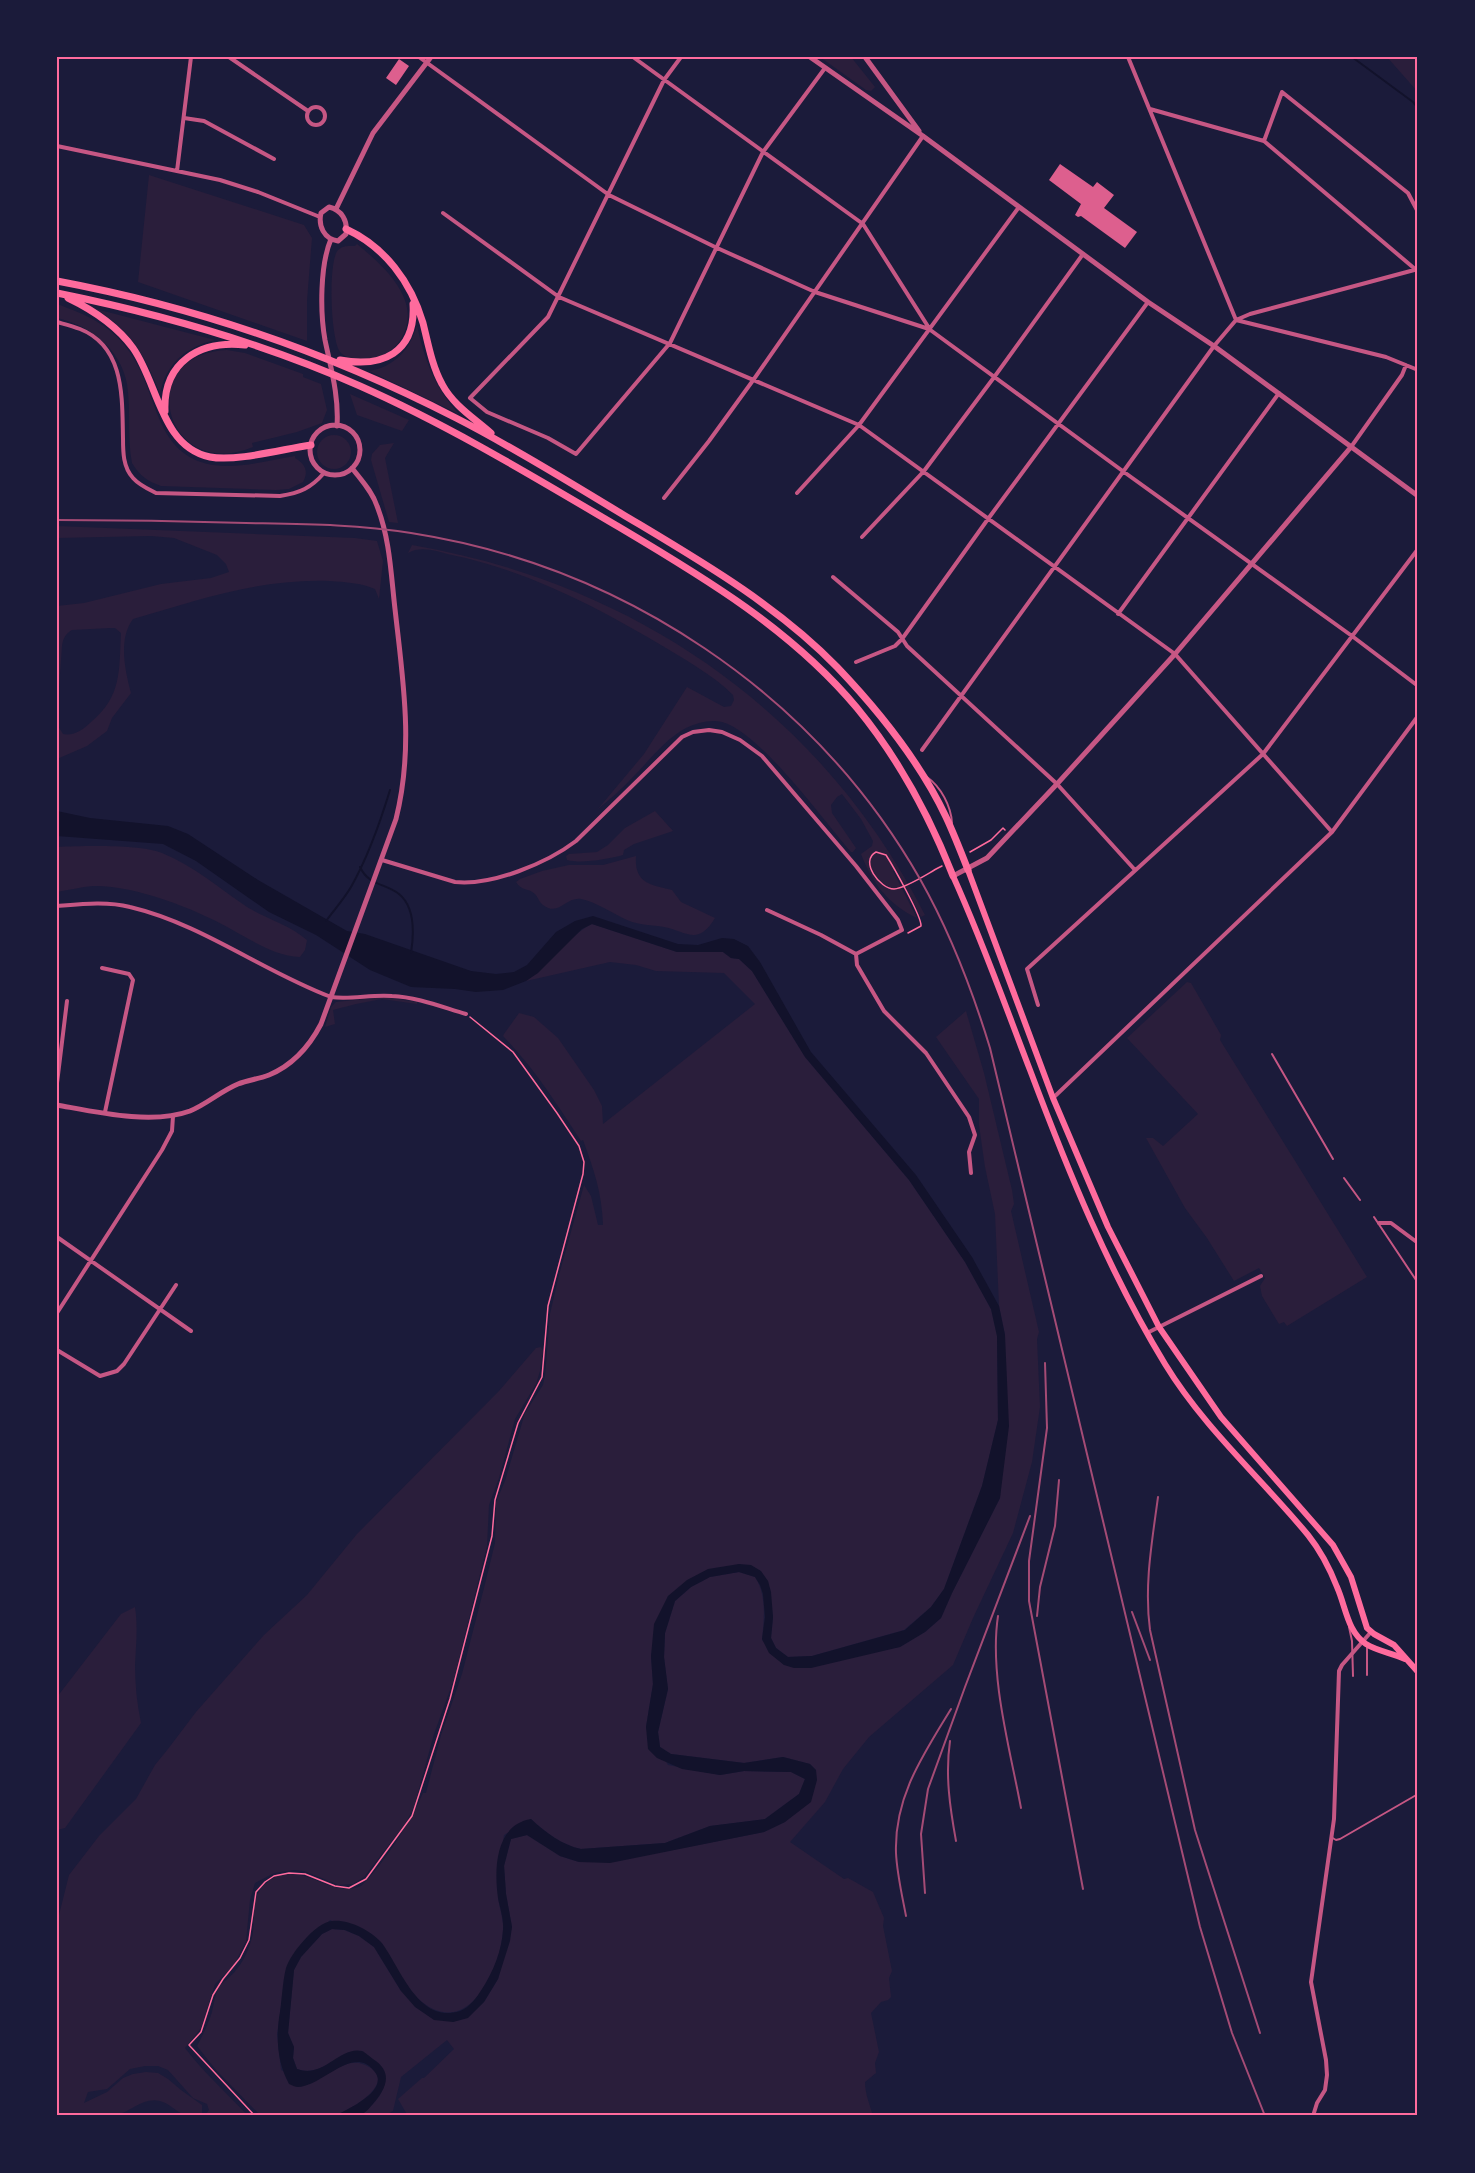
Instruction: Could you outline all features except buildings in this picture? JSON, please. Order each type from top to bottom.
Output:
[{"type":"highway","points":[[346,229],[367,241],[386,257],[402,277],[422,319],[442,385],[467,413],[499,441]]},
{"type":"highway","points":[[57,281],[127,295],[211,318],[322,357],[355,366],[499,441],[702,563],[768,607],[835,665],[886,724],[921,772],[946,816],[968,870]]},
{"type":"highway","points":[[57,294],[165,318],[260,347],[360,386],[493,452],[695,573],[761,618],[795,645],[856,707],[886,745],[911,784],[931,823],[953,876]]},
{"type":"highway","points":[[57,294],[97,315],[126,340],[144,367],[173,432],[194,452],[210,457],[232,458],[311,445]]},
{"type":"highway","points":[[355,366],[380,360],[401,346],[412,322],[412,295]]},
{"type":"highway","points":[[165,416],[164,402],[167,387],[173,374],[185,359],[198,351],[220,345],[260,347]]},
{"type":"main road","points":[[968,870],[1053,1098],[1108,1227],[1159,1327],[1221,1417],[1333,1545],[1357,1593],[1367,1639]]},
{"type":"main road","points":[[953,876],[984,949],[1070,1173],[1100,1241],[1166,1366],[1208,1423],[1309,1536],[1337,1587],[1352,1629],[1408,1661]]},
{"type":"main road","points":[[1367,1639],[1394,1645],[1418,1672]]},
{"type":"street","points":[[177,171],[191,57]]},
{"type":"street","points":[[230,57],[308,111]]},
{"type":"street","points":[[419,57],[609,195],[815,292],[929,329],[1418,686]]},
{"type":"street","points":[[336,209],[373,133],[431,57]]},
{"type":"street","points":[[633,57],[862,224],[929,329]]},
{"type":"street","points":[[681,57],[664,80],[548,317],[470,398],[487,412],[548,438],[576,454],[670,343],[763,152],[825,68]]},
{"type":"street","points":[[810,57],[923,136],[1148,302],[1214,346],[1418,496]]},
{"type":"street","points":[[865,57],[923,136]]},
{"type":"street","points":[[1128,57],[1236,320]]},
{"type":"street","points":[[1264,141],[1281,92],[1408,193],[1418,212]]},
{"type":"street","points":[[313,107],[321,109],[324,117],[322,122],[317,125],[311,124],[307,119],[308,111],[313,107]]},
{"type":"street","points":[[1150,109],[1264,141],[1417,269]]},
{"type":"street","points":[[184,118],[204,121],[274,159]]},
{"type":"street","points":[[664,498],[754,379],[923,136]]},
{"type":"street","points":[[57,146],[220,180],[320,216]]},
{"type":"street","points":[[797,494],[859,425],[1019,207]]},
{"type":"street","points":[[326,208],[336,209],[343,216],[346,229],[341,240],[331,239],[322,230],[320,216],[326,208]]},
{"type":"street","points":[[443,213],[559,297],[859,425],[1175,654],[1332,832]]},
{"type":"street","points":[[331,239],[324,265],[323,318],[337,392],[337,426]]},
{"type":"street","points":[[862,537],[924,471],[1083,254]]},
{"type":"street","points":[[922,750],[1214,346],[1236,320],[1250,314],[1417,269]]},
{"type":"street","points":[[856,662],[895,646],[902,639],[1148,302]]},
{"type":"street","points":[[1236,320],[1386,357],[1418,370]]},
{"type":"street","points":[[57,322],[92,335],[112,359],[120,376],[122,390],[125,464],[133,478],[143,486],[156,493],[280,496],[299,494],[313,486],[324,473]]},
{"type":"street","points":[[953,876],[987,858],[1175,654],[1351,447],[1402,375],[1406,365]]},
{"type":"street","points":[[1118,614],[1279,393]]},
{"type":"street","points":[[337,426],[350,431],[358,442],[359,456],[352,468],[339,475],[324,473],[312,461],[311,445],[313,438],[323,428],[337,426]]},
{"type":"street","points":[[57,1106],[148,1118],[173,1116],[199,1107],[234,1085],[268,1075],[292,1061],[312,1040],[331,997],[396,819],[403,786],[407,748],[407,717],[388,548],[375,500],[352,468]]},
{"type":"street","points":[[1038,1005],[1027,969],[1263,754],[1418,549]]},
{"type":"street","points":[[833,577],[898,632],[906,646],[1057,784],[1135,870]]},
{"type":"street","points":[[1053,1098],[1332,832],[1418,716]]},
{"type":"street","points":[[382,860],[455,882],[466,883],[490,879],[545,861],[576,841],[682,737],[693,732],[709,730],[722,732],[740,740],[762,756],[898,920],[902,930],[856,954]]},
{"type":"street","points":[[57,906],[108,904],[129,907],[162,917],[331,997],[343,999],[395,996],[466,1014]]},
{"type":"street","points":[[767,910],[856,954]]},
{"type":"street","points":[[856,954],[857,965],[884,1011],[926,1053],[969,1117],[975,1136],[969,1152],[971,1173]]},
{"type":"street","points":[[102,968],[129,974],[132,980],[105,1112]]},
{"type":"street","points":[[57,1083],[67,1001]]},
{"type":"street","points":[[57,1313],[162,1150],[172,1131],[173,1116]]},
{"type":"street","points":[[1379,1223],[1391,1223],[1418,1243]]},
{"type":"street","points":[[57,1237],[191,1331]]},
{"type":"street","points":[[1147,1333],[1261,1276]]},
{"type":"street","points":[[57,1350],[99,1376],[117,1371],[124,1364],[176,1285]]},
{"type":"street","points":[[1313,2116],[1317,2103],[1325,2090],[1327,2075],[1311,1982],[1334,1820],[1339,1671],[1367,1639]]},
{"type":"lane","points":[[1272,1054],[1333,1159]]},
{"type":"lane","points":[[1344,1178],[1360,1200]]},
{"type":"lane","points":[[1374,1217],[1418,1283]]},
{"type":"lane","points":[[1347,1618],[1353,1653],[1353,1676]]},
{"type":"lane","points":[[1367,1639],[1367,1675]]},
{"type":"lane","points":[[1331,1837],[1336,1840],[1340,1839],[1418,1794]]},
{"type":"path","points":[[962,856],[991,840],[1003,829]]},
{"type":"path","points":[[902,930],[904,935],[922,924],[921,918],[903,887],[899,878],[894,870],[891,863],[885,854],[878,852],[869,859],[869,866],[882,883],[890,888],[901,887],[910,882],[942,866]]},
{"type":"path","points":[[254,2116],[189,2045],[201,2032],[213,1995],[240,1958],[249,1940],[256,1892],[265,1882],[274,1876],[305,1874],[335,1886],[349,1888],[366,1879],[412,1816],[453,1688],[492,1536],[495,1500],[518,1423],[542,1377],[548,1306],[583,1174],[584,1162],[579,1146],[513,1052],[466,1014]]},
{"type":"shaded area","points":[[820,57],[851,57],[875,87],[871,91],[866,90]]},
{"type":"shaded area","points":[[1387,57],[1418,57],[1418,93],[1417,91]]},
{"type":"shaded area","points":[[149,175],[304,225],[312,238],[307,301],[307,341],[138,282]]},
{"type":"shaded area","points":[[357,244],[389,274],[398,286],[408,312],[407,325],[394,348],[368,359],[343,355],[337,346],[334,334],[332,284],[335,257],[340,248]]},
{"type":"shaded area","points":[[57,304],[98,323],[124,344],[140,370],[160,421],[179,449],[194,459],[223,466],[244,465],[295,456],[305,468],[306,474],[303,482],[289,489],[276,490],[161,486],[144,478],[132,463],[129,404],[124,371],[102,340],[81,326],[57,318]]},
{"type":"shaded area","points":[[96,309],[215,340],[195,347],[179,358],[167,373],[160,394],[136,346],[119,326]]},
{"type":"shaded area","points":[[417,325],[423,350],[437,383],[459,414],[369,371],[386,366],[400,356],[410,342]]},
{"type":"shaded area","points":[[227,350],[245,353],[303,374],[303,377],[321,384],[327,410],[322,423],[252,443],[253,447],[222,454],[198,448],[181,434],[171,414],[170,392],[178,372],[197,357]]},
{"type":"shaded area","points":[[350,394],[409,420],[402,431],[357,415]]},
{"type":"shaded area","points":[[334,435],[346,440],[351,452],[346,464],[334,469],[322,464],[317,452],[322,440]]},
{"type":"shaded area","points":[[394,443],[385,458],[398,523],[389,522],[371,460],[372,454],[380,445]]},
{"type":"shaded area","points":[[57,526],[355,538],[377,541],[383,561],[379,599],[375,589],[353,583],[305,581],[280,583],[230,592],[133,619],[128,627],[124,645],[125,665],[131,693],[112,718],[107,731],[87,746],[57,759],[57,720],[63,734],[78,732],[101,712],[114,692],[119,671],[121,633],[115,628],[110,628],[72,630],[66,635],[62,646],[57,715],[57,606],[84,603],[161,584],[211,578],[229,572],[226,564],[217,555],[174,538],[151,536],[57,538]]},
{"type":"shaded area","points":[[412,545],[494,563],[571,590],[645,625],[713,668],[776,719],[833,777],[882,842],[925,915],[921,917],[896,869],[893,871],[917,918],[898,907],[876,884],[861,854],[872,846],[873,841],[861,819],[842,794],[831,805],[832,813],[856,848],[853,852],[772,759],[737,729],[722,722],[699,723],[678,733],[598,809],[644,754],[687,687],[724,707],[731,706],[734,700],[733,695],[710,675],[666,648],[563,592],[481,562],[430,550],[408,553]]},
{"type":"shaded area","points":[[57,811],[90,818],[168,826],[188,834],[258,880],[347,931],[365,934],[471,971],[496,974],[514,972],[527,965],[556,932],[575,921],[593,916],[678,944],[698,945],[722,938],[734,939],[748,946],[760,962],[811,1052],[916,1175],[972,1257],[999,1306],[1005,1335],[1009,1426],[1000,1498],[941,1618],[925,1632],[900,1647],[811,1668],[794,1668],[784,1665],[769,1653],[762,1639],[765,1617],[763,1594],[755,1577],[739,1572],[710,1577],[691,1587],[675,1601],[665,1633],[664,1657],[668,1689],[658,1732],[660,1747],[671,1754],[744,1763],[783,1757],[810,1764],[816,1770],[817,1780],[811,1802],[785,1822],[764,1832],[610,1863],[579,1862],[560,1856],[527,1835],[511,1839],[504,1866],[512,1927],[510,1941],[498,1979],[484,2002],[468,2018],[453,2022],[434,2020],[415,2007],[401,1991],[374,1947],[359,1936],[345,1930],[332,1929],[322,1934],[301,1957],[294,1970],[288,2033],[294,2047],[293,2058],[297,2069],[315,2070],[354,2051],[363,2052],[380,2064],[386,2076],[384,2088],[369,2109],[357,2116],[334,2116],[365,2098],[377,2085],[378,2078],[366,2064],[357,2062],[347,2064],[317,2081],[298,2087],[289,2084],[282,2068],[278,2035],[283,1987],[288,1962],[298,1947],[311,1933],[326,1923],[338,1921],[358,1926],[381,1942],[403,1978],[422,2002],[445,2013],[460,2011],[470,2005],[480,1992],[499,1953],[503,1926],[498,1898],[497,1862],[504,1839],[519,1823],[531,1819],[554,1838],[581,1849],[665,1843],[710,1826],[765,1819],[799,1794],[805,1779],[791,1772],[744,1771],[720,1775],[682,1769],[657,1758],[648,1749],[646,1727],[653,1684],[651,1656],[654,1624],[668,1596],[687,1580],[708,1569],[739,1564],[751,1565],[761,1571],[768,1581],[773,1617],[771,1638],[776,1648],[788,1657],[812,1656],[905,1630],[931,1607],[944,1589],[982,1486],[998,1420],[997,1336],[991,1309],[965,1262],[909,1180],[805,1057],[752,971],[739,959],[731,958],[723,952],[677,952],[592,924],[582,929],[538,973],[526,981],[503,990],[476,992],[411,987],[370,970],[316,935],[269,912],[196,861],[163,844],[57,836]]},
{"type":"shaded area","points":[[655,811],[673,831],[634,844],[624,850],[623,855],[587,861],[567,860],[566,856],[569,854],[597,852],[608,845],[625,828]]},
{"type":"shaded area","points":[[57,847],[125,847],[162,853],[196,871],[247,907],[300,935],[307,940],[305,950],[300,957],[281,954],[263,947],[215,920],[163,899],[126,889],[93,886],[57,892]]},
{"type":"shaded area","points":[[636,856],[638,872],[645,881],[672,890],[681,902],[715,918],[709,927],[698,934],[686,934],[664,927],[632,922],[581,899],[575,899],[553,909],[542,904],[535,894],[520,887],[516,882],[542,871],[569,865],[603,865]]},
{"type":"shaded area","points":[[592,924],[677,952],[723,952],[731,958],[739,959],[752,971],[805,1057],[909,1180],[965,1262],[991,1309],[997,1336],[998,1420],[982,1486],[944,1589],[931,1607],[904,1630],[812,1656],[788,1657],[776,1648],[771,1638],[773,1617],[768,1581],[739,1564],[668,1596],[651,1656],[653,1684],[646,1727],[668,1765],[720,1775],[744,1771],[791,1772],[805,1779],[799,1794],[765,1819],[710,1826],[665,1843],[581,1849],[554,1838],[531,1819],[504,1835],[498,1894],[503,1921],[501,1946],[489,1980],[468,2006],[454,2012],[439,2011],[422,2002],[403,1980],[377,1939],[330,1920],[287,1968],[277,2034],[281,2070],[310,2084],[342,2066],[356,2063],[369,2067],[376,2073],[378,2080],[375,2088],[360,2102],[335,2115],[261,2116],[216,2070],[197,2046],[217,1992],[239,1967],[247,1952],[252,1936],[255,1900],[264,1885],[277,1876],[292,1874],[341,1888],[351,1889],[361,1886],[387,1855],[423,1793],[426,1793],[441,1735],[462,1674],[495,1543],[496,1502],[505,1481],[525,1413],[543,1385],[550,1314],[584,1185],[591,1196],[598,1225],[603,1225],[597,1182],[583,1140],[581,1141],[535,1074],[503,1036],[519,1013],[534,1017],[558,1038],[594,1090],[602,1106],[603,1124],[755,1004],[724,973],[656,971],[636,965],[610,962],[526,981],[574,936]]},
{"type":"shaded area","points":[[1187,982],[1191,983],[1221,1035],[1220,1040],[1367,1277],[1287,1326],[1284,1322],[1279,1324],[1262,1296],[1260,1286],[1265,1278],[1259,1268],[1234,1281],[1185,1208],[1146,1138],[1153,1138],[1163,1146],[1198,1114],[1127,1038]]},
{"type":"shaded area","points":[[384,997],[417,1002],[417,1004],[382,999],[356,1004],[333,1010],[335,1024],[325,1027],[331,1007],[336,1002]]},
{"type":"shaded area","points":[[966,1011],[984,1073],[1012,1190],[1014,1204],[1011,1211],[1039,1332],[1037,1339],[1040,1407],[1032,1462],[1013,1533],[953,1665],[869,1737],[843,1769],[825,1802],[790,1842],[844,1879],[848,1878],[873,1892],[884,1918],[883,1926],[892,1971],[889,1978],[891,1997],[881,2002],[871,2013],[879,2052],[875,2063],[876,2073],[865,2082],[873,2116],[408,2116],[398,2099],[454,2049],[447,2040],[401,2077],[393,2111],[384,2116],[359,2116],[382,2092],[385,2073],[349,2052],[311,2071],[297,2069],[293,2058],[294,2047],[288,2033],[294,1970],[301,1957],[322,1934],[332,1929],[344,1930],[359,1936],[374,1947],[401,1991],[453,2022],[468,2017],[484,2002],[498,1979],[512,1927],[504,1866],[511,1839],[527,1835],[560,1856],[579,1862],[667,1851],[764,1832],[785,1822],[816,1770],[810,1764],[783,1757],[744,1763],[671,1754],[660,1747],[658,1732],[668,1689],[664,1657],[665,1633],[675,1601],[691,1587],[710,1577],[739,1572],[755,1577],[763,1599],[762,1640],[784,1665],[900,1647],[925,1632],[941,1618],[1000,1498],[1005,1335],[999,1306],[995,1214],[979,1125],[979,1099],[936,1037]]},
{"type":"shaded area","points":[[541,1347],[543,1351],[536,1384],[515,1419],[489,1505],[487,1546],[454,1679],[434,1734],[414,1807],[405,1824],[364,1877],[353,1884],[339,1885],[304,1871],[294,1870],[274,1873],[255,1883],[250,1900],[246,1941],[234,1965],[215,1984],[201,2028],[185,2048],[248,2116],[204,2116],[209,2110],[207,2104],[193,2098],[168,2070],[158,2066],[145,2066],[130,2069],[107,2089],[88,2092],[84,2103],[107,2092],[123,2078],[146,2072],[158,2073],[202,2105],[202,2114],[190,2117],[165,2103],[154,2100],[112,2116],[57,2116],[57,1923],[69,1875],[99,1836],[136,1799],[155,1765],[196,1712],[264,1635],[307,1595],[357,1534],[499,1391],[536,1348]]},
{"type":"shaded area","points":[[135,1607],[137,1629],[135,1680],[141,1723],[65,1828],[57,1830],[57,1697],[121,1614]]},
{"type":"waterway","points":[[1352,57],[1418,108]]},
{"type":"waterway","points":[[326,921],[351,887],[363,864],[390,790]]},
{"type":"waterway","points":[[360,867],[368,878],[394,890],[404,899],[411,913],[413,938],[411,953]]},
{"type":"railway","points":[[57,520],[308,524],[370,528],[411,533],[489,550],[564,575],[637,608],[704,648],[768,696],[825,751],[876,812],[920,879],[941,919],[976,1004],[990,1048],[1200,1927],[1232,2033],[1265,2116]]},
{"type":"railway","points":[[1045,1363],[1047,1428],[1029,1561],[1029,1601],[1083,1889]]},
{"type":"railway","points":[[1037,1616],[1040,1587],[1055,1526],[1059,1480]]},
{"type":"railway","points":[[1158,1497],[1148,1580],[1150,1630],[1195,1830],[1260,2033]]},
{"type":"railway","points":[[925,1893],[921,1834],[928,1789],[1030,1516]]},
{"type":"railway","points":[[1132,1612],[1150,1660]]},
{"type":"railway","points":[[998,1616],[996,1639],[998,1687],[1021,1808]]},
{"type":"railway","points":[[906,1916],[896,1853],[900,1813],[912,1777],[951,1709]]},
{"type":"railway","points":[[950,1741],[948,1779],[956,1841]]}]
